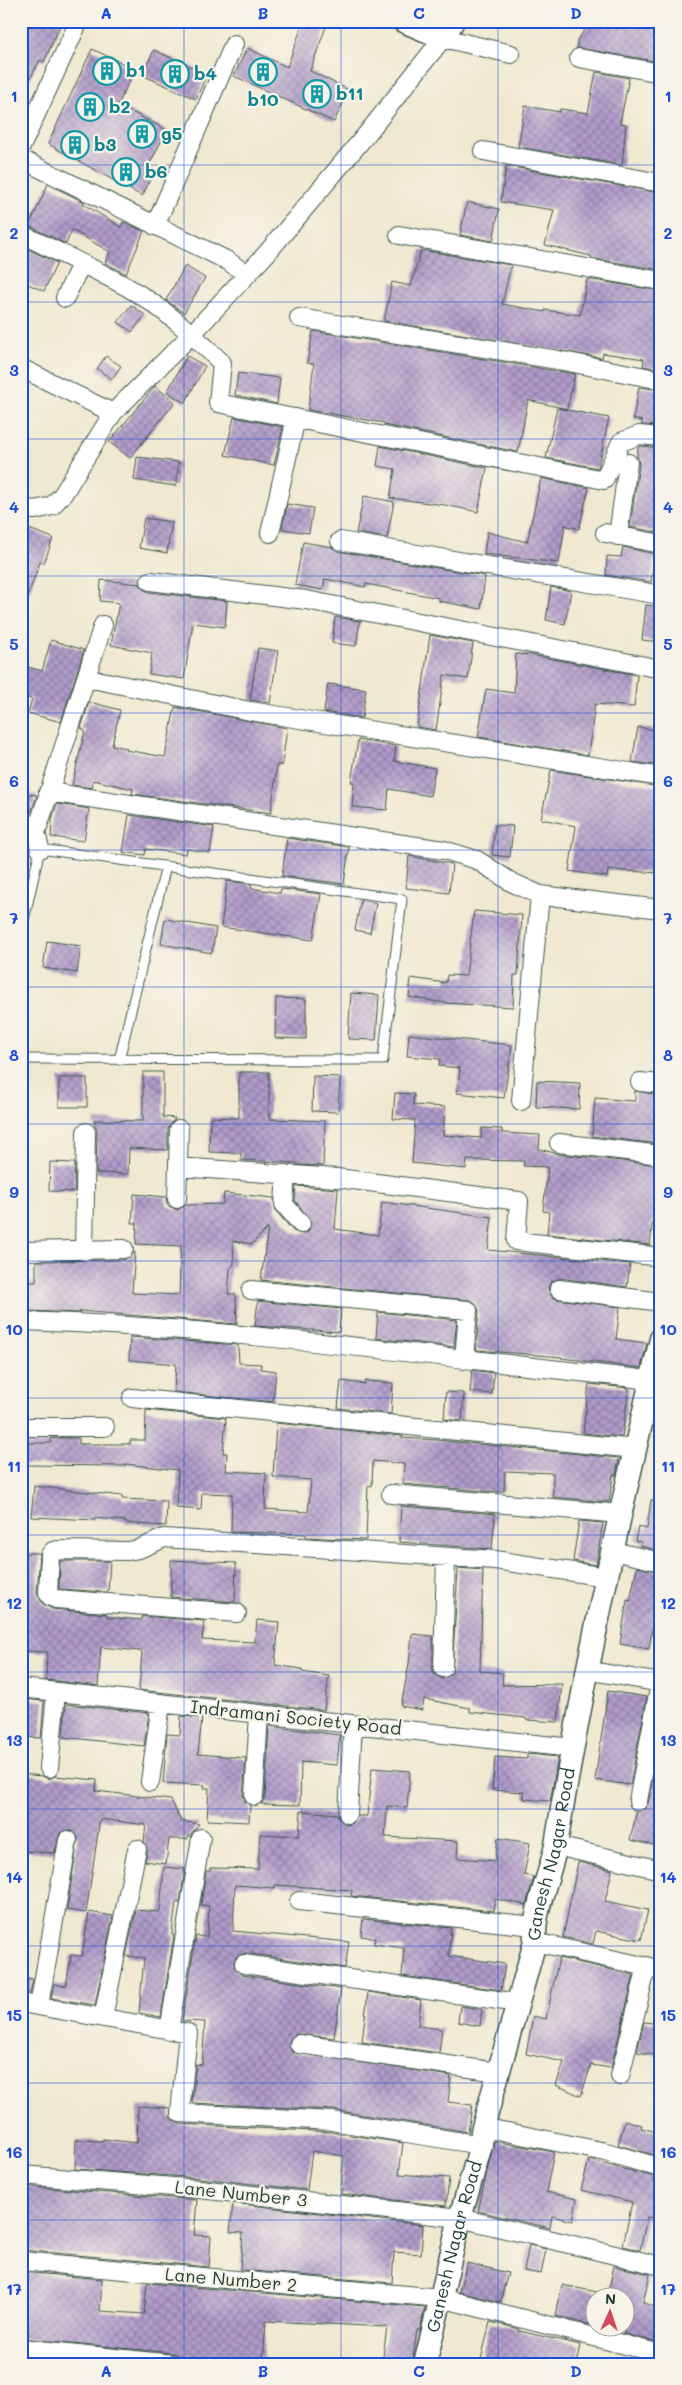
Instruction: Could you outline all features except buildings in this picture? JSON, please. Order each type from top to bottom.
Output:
[{"type":"street","points":[[21,148],[79,21]]},
{"type":"street","points":[[403,21],[448,29],[511,54]]},
{"type":"street","points":[[21,508],[35,510],[52,506],[63,494],[113,413],[192,334],[246,274],[366,135],[448,29]]},
{"type":"street","points":[[155,226],[234,44]]},
{"type":"street","points":[[579,58],[661,73]]},
{"type":"street","points":[[483,150],[661,183]]},
{"type":"street","points":[[21,159],[228,261],[246,274]]},
{"type":"street","points":[[21,234],[128,287],[192,334],[222,363],[218,403],[604,480],[621,442],[639,435],[661,437]]},
{"type":"street","points":[[399,235],[661,281]]},
{"type":"street","points":[[65,298],[81,264]]},
{"type":"street","points":[[299,318],[558,360],[661,380]]},
{"type":"street","points":[[21,368],[113,413]]},
{"type":"street","points":[[270,533],[296,418]]},
{"type":"street","points":[[628,463],[612,534],[661,544]]},
{"type":"street","points":[[340,541],[661,595]]},
{"type":"street","points":[[150,581],[306,600],[661,669]]},
{"type":"street","points":[[32,837],[103,625]]},
{"type":"street","points":[[86,678],[250,711],[661,777]]},
{"type":"street","points":[[48,792],[444,850],[477,860],[511,882],[540,895],[661,909]]},
{"type":"street","points":[[521,1101],[540,895]]},
{"type":"street","points":[[640,1082],[661,1084]]},
{"type":"street","points":[[177,1199],[179,1129]]},
{"type":"street","points":[[84,1251],[86,1132]]},
{"type":"street","points":[[559,1143],[661,1155]]},
{"type":"street","points":[[178,1168],[338,1178],[519,1201],[516,1241],[661,1258]]},
{"type":"street","points":[[286,1174],[284,1204],[301,1224]]},
{"type":"street","points":[[21,1251],[124,1249]]},
{"type":"street","points":[[559,1289],[661,1302]]},
{"type":"street","points":[[251,1290],[468,1310],[464,1360]]},
{"type":"street","points":[[21,1320],[112,1323],[651,1380]]},
{"type":"street","name":"Ganesh Nagar Road","points":[[425,2364],[460,2218],[518,2003],[556,1846],[586,1670],[661,1339]]},
{"type":"street","points":[[132,1398],[635,1449]]},
{"type":"street","points":[[21,1426],[106,1427]]},
{"type":"street","points":[[391,1494],[621,1514]]},
{"type":"street","points":[[237,1613],[51,1598],[48,1593],[50,1555],[53,1551],[58,1550],[128,1552],[140,1549],[164,1538],[495,1560],[606,1578]]},
{"type":"street","points":[[612,1550],[661,1562]]},
{"type":"street","points":[[443,1668],[446,1556]]},
{"type":"street","points":[[586,1670],[660,1683],[638,1801]]},
{"type":"street","name":"Indramani Society Road","points":[[21,1688],[572,1748]]},
{"type":"street","points":[[49,1768],[56,1692]]},
{"type":"street","points":[[150,1782],[161,1704]]},
{"type":"street","points":[[254,1796],[259,1714]]},
{"type":"street","points":[[348,1814],[353,1724]]},
{"type":"street","points":[[169,2031],[201,1838]]},
{"type":"street","points":[[39,2006],[68,1840]]},
{"type":"street","points":[[556,1846],[661,1870]]},
{"type":"street","points":[[103,2018],[137,1849]]},
{"type":"street","points":[[299,1901],[535,1934],[654,1968],[620,2076]]},
{"type":"street","points":[[244,1964],[518,2003]]},
{"type":"street","points":[[21,2003],[188,2033],[180,2112],[332,2122],[481,2138],[497,2130],[606,2152],[661,2168]]},
{"type":"street","points":[[299,2044],[498,2072]]},
{"type":"street","name":"Lane Number 3","points":[[21,2175],[199,2189],[460,2218],[661,2266]]},
{"type":"street","name":"Lane Number 2","points":[[21,2261],[441,2298],[661,2354]]},
{"type":"street","points":[[21,2348],[172,2364]]},
{"type":"lane","points":[[21,933],[32,837],[166,866],[402,899],[383,1060],[21,1059]]},
{"type":"lane","points":[[119,1060],[166,866]]},
{"type":"place","name":"b1","points":[[107,71]]},
{"type":"place","name":"b10","points":[[263,72]]},
{"type":"place","name":"b4","points":[[175,74]]},
{"type":"place","name":"b11","points":[[317,94]]},
{"type":"place","name":"b2","points":[[90,107]]},
{"type":"place","name":"g5","points":[[142,134]]},
{"type":"place","name":"b3","points":[[75,145]]},
{"type":"place","name":"b6","points":[[126,172]]}]
